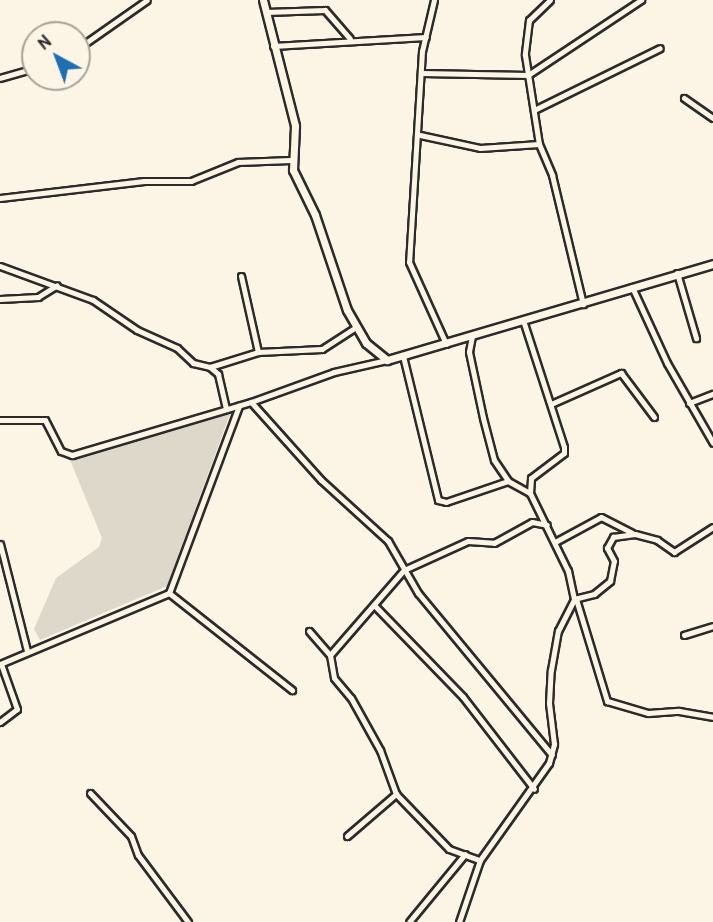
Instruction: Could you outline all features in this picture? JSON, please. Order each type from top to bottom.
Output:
[{"type":"street","points":[[91,39],[147,0]]},
{"type":"street","points":[[263,0],[295,126],[291,160],[356,327],[387,360]]},
{"type":"street","points":[[434,0],[422,73],[420,135],[409,262],[446,344]]},
{"type":"street","points":[[550,0],[534,13],[525,29],[528,75],[539,145],[552,175],[583,304]]},
{"type":"street","points":[[422,73],[528,75],[641,0]]},
{"type":"street","points":[[266,12],[325,10],[350,39]]},
{"type":"street","points":[[273,46],[350,39],[426,37]]},
{"type":"street","points":[[534,110],[660,48]]},
{"type":"street","points":[[0,78],[21,72]]},
{"type":"street","points":[[684,98],[713,118]]},
{"type":"street","points":[[420,135],[480,148],[539,145]]},
{"type":"street","points":[[0,198],[144,181],[191,181],[238,162],[291,160]]},
{"type":"street","points":[[0,420],[45,420],[61,451],[72,456],[239,406],[334,372],[472,337],[713,264]]},
{"type":"street","points":[[0,265],[57,285],[102,305],[137,330],[177,348],[193,363],[210,367],[218,374],[226,409]]},
{"type":"street","points":[[677,273],[696,338]]},
{"type":"street","points":[[241,276],[258,352]]},
{"type":"street","points":[[0,299],[38,297],[57,285]]},
{"type":"street","points":[[632,287],[689,403],[713,443]]},
{"type":"street","points":[[523,320],[564,453],[531,478],[530,493],[573,583],[575,599],[607,701],[648,713],[679,710],[713,717]]},
{"type":"street","points":[[210,367],[258,352],[322,349],[356,327]]},
{"type":"street","points":[[472,337],[469,352],[494,460],[508,481],[530,493]]},
{"type":"street","points":[[403,356],[438,500],[446,502],[508,481]]},
{"type":"street","points":[[551,404],[619,372],[654,417]]},
{"type":"street","points":[[689,403],[713,394]]},
{"type":"street","points":[[251,402],[321,480],[388,541],[404,570],[552,755]]},
{"type":"street","points":[[0,722],[17,709],[0,664],[169,593],[239,406]]},
{"type":"street","points":[[555,542],[601,517],[635,534],[657,540],[674,552],[713,527]]},
{"type":"street","points":[[330,655],[404,570],[468,541],[494,543],[532,522],[547,524]]},
{"type":"street","points":[[459,922],[480,860],[534,789],[552,755],[551,670],[558,631],[575,599],[594,594],[610,581],[614,561],[607,548],[610,540],[635,534]]},
{"type":"street","points":[[0,544],[27,651]]},
{"type":"street","points":[[169,593],[292,690]]},
{"type":"street","points":[[374,605],[463,697],[534,789]]},
{"type":"street","points":[[684,635],[713,626]]},
{"type":"street","points":[[309,631],[330,655],[335,680],[351,698],[380,750],[396,794],[449,849],[480,860]]},
{"type":"street","points":[[90,793],[131,836],[138,855],[188,922]]},
{"type":"street","points":[[347,836],[396,794]]},
{"type":"street","points":[[410,922],[466,853]]},
{"type":"shaded area","points":[[231,411],[167,586],[40,640],[34,629],[56,578],[99,547],[102,538],[70,460]]}]
